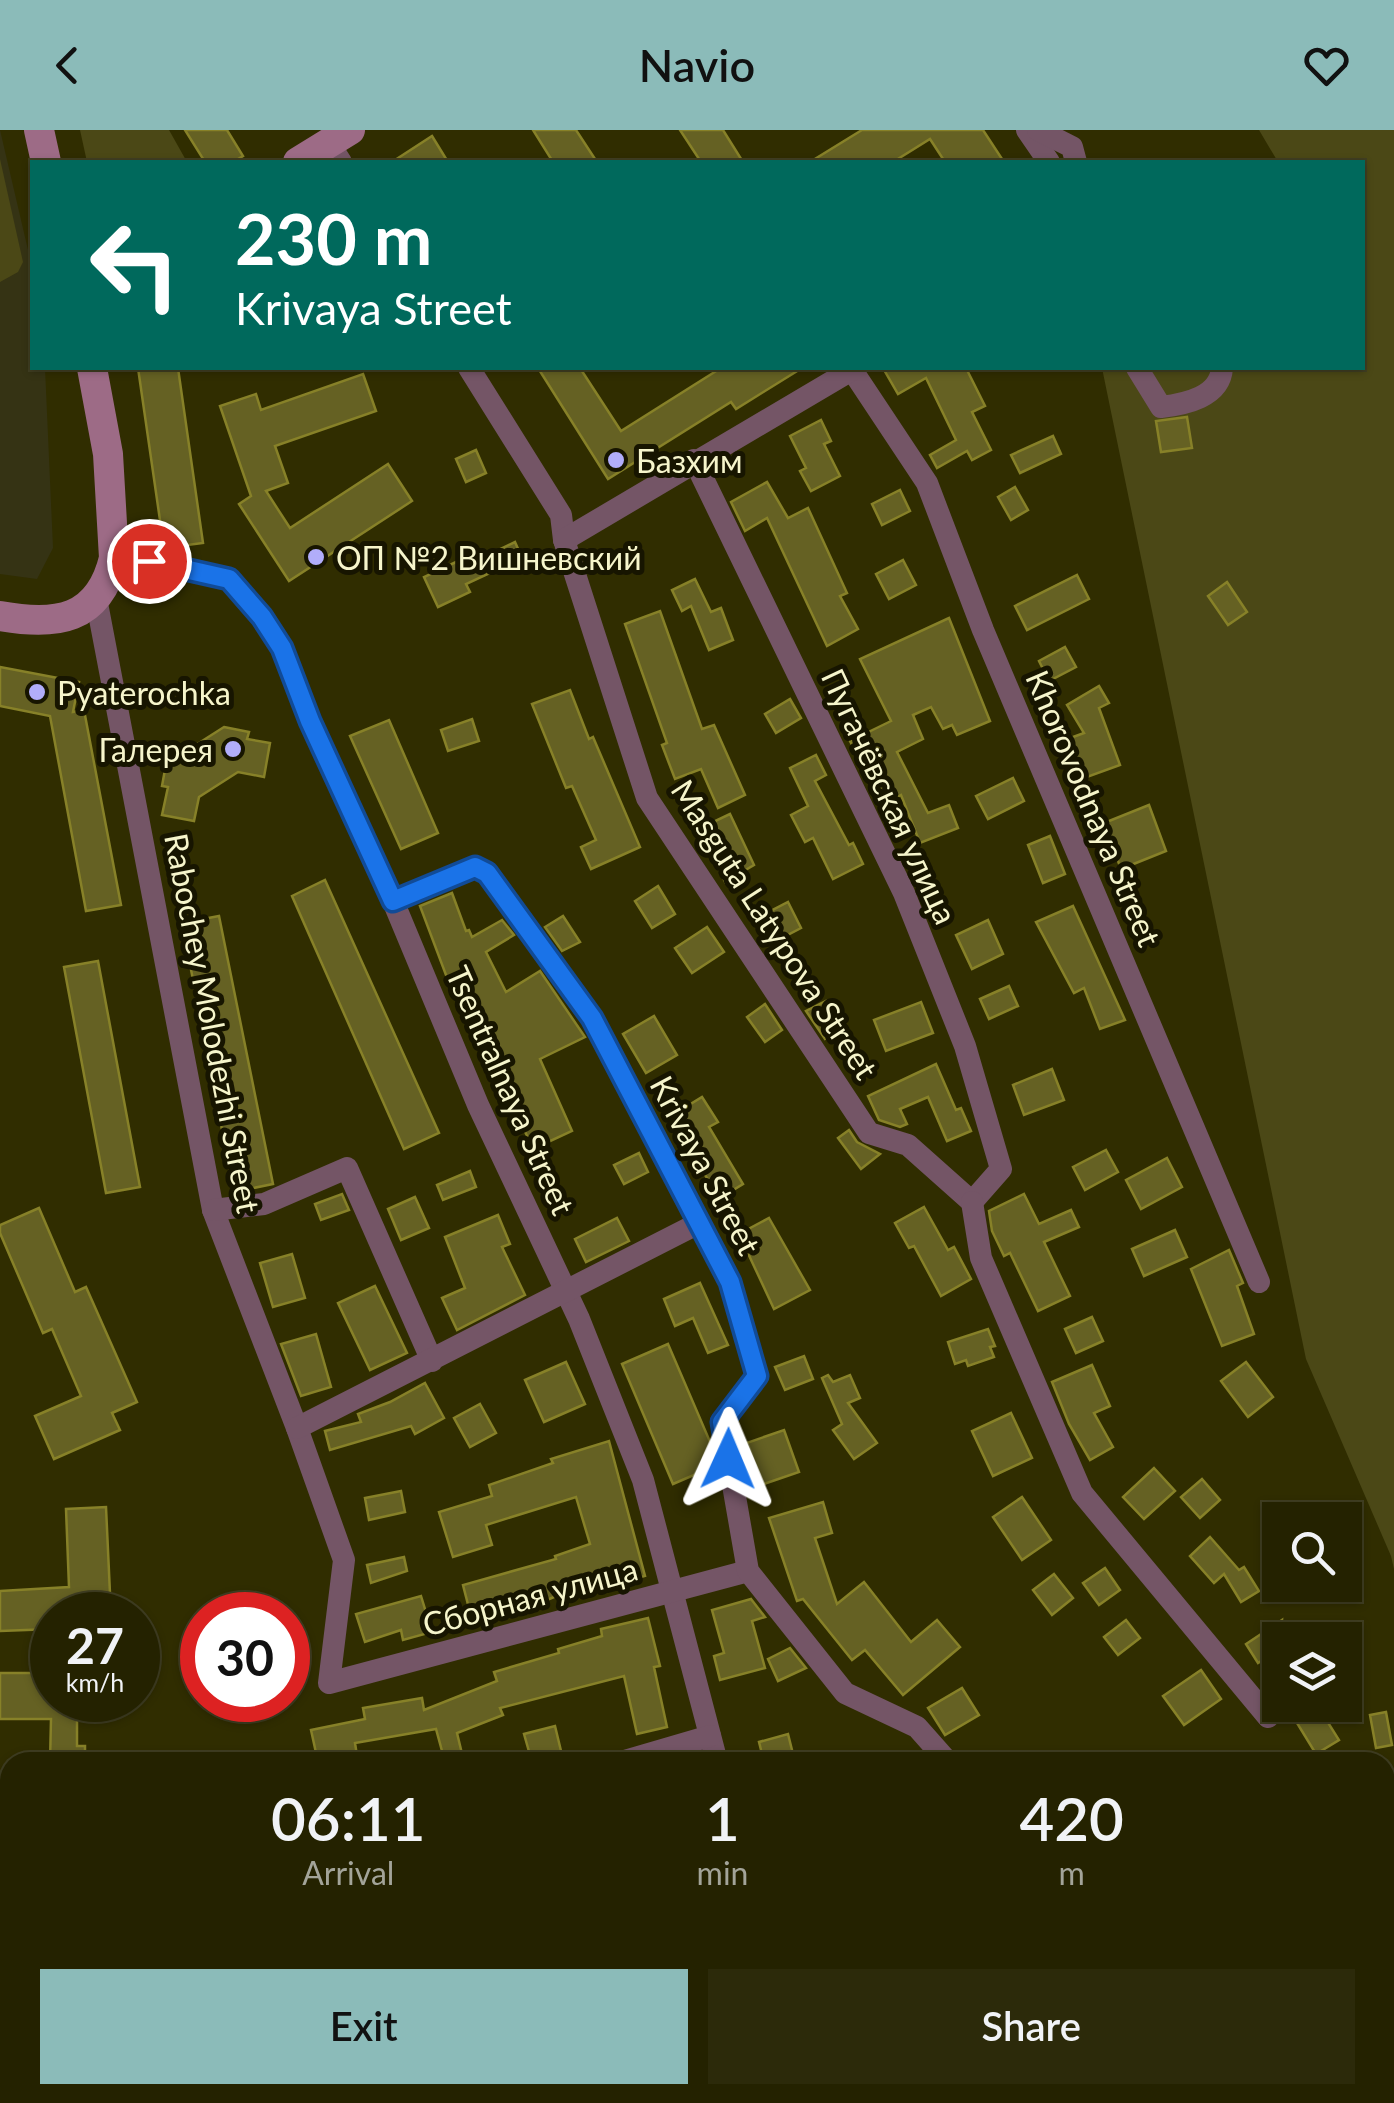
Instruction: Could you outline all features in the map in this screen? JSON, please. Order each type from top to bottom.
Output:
[{"type":"street","points":[[39,130],[46,160]]},
{"type":"street","points":[[1028,130],[1048,160]]},
{"type":"street","points":[[1038,130],[1072,147],[1075,160]]},
{"type":"street","points":[[303,160],[340,145]]},
{"type":"street","points":[[0,616],[27,621],[72,616],[96,598],[110,573],[114,558],[108,454],[92,370]]},
{"type":"street","name":"Masguta Latypova Street","points":[[470,370],[561,515],[564,540],[647,798],[868,1133],[908,1144],[972,1202]]},
{"type":"street","points":[[564,540],[851,370]]},
{"type":"street","name":"Khorovodnaya Street","points":[[854,370],[927,483],[983,630],[1259,1282]]},
{"type":"street","points":[[1138,370],[1161,407],[1179,405],[1212,392],[1222,370]]},
{"type":"street","name":"Пугачёвская улица","points":[[694,460],[904,893],[965,1046],[1001,1169],[972,1202]]},
{"type":"street","name":"Tsentralnaya Street","points":[[114,558],[149,561],[229,579],[262,617],[282,648],[310,721],[393,901],[478,1104],[567,1292],[643,1480],[714,1752]]},
{"type":"street","name":"Rabochey Molodezhi Street","points":[[96,598],[213,1210],[344,1560],[329,1683]]},
{"type":"street","name":"Krivaya Street","points":[[393,901],[475,867],[487,873],[592,1018],[730,1282],[757,1376],[722,1422],[748,1571],[845,1693],[917,1727],[939,1752]]},
{"type":"street","points":[[213,1210],[264,1204],[347,1168],[432,1361]]},
{"type":"street","points":[[972,1202],[980,1258],[1082,1494],[1262,1710]]},
{"type":"street","points":[[297,1428],[700,1223]]},
{"type":"street","name":"Сборная улица","points":[[329,1683],[748,1571]]},
{"type":"street","points":[[655,1752],[710,1736]]},
{"type":"shaded area","points":[[0,130],[30,258],[30,370],[45,370],[53,548],[37,579],[0,574]]},
{"type":"shaded area","points":[[80,130],[169,130],[186,160],[87,160]]},
{"type":"shaded area","points":[[1259,130],[1394,130],[1394,1569],[1306,1359],[1102,370],[1365,370],[1365,160],[1277,160]]},
{"type":"shaded area","points":[[0,159],[23,262],[18,272],[0,282]]},
{"type":"building","points":[[185,130],[227,130],[243,156],[236,160],[204,160]]},
{"type":"building","points":[[533,130],[576,130],[596,160],[552,160]]},
{"type":"building","points":[[680,130],[723,130],[742,160],[700,160]]},
{"type":"building","points":[[862,130],[983,130],[1003,160],[944,160],[930,139],[896,160],[813,160]]},
{"type":"building","points":[[432,136],[447,160],[395,160]]},
{"type":"building","points":[[138,370],[178,370],[203,543],[164,548]]},
{"type":"building","points":[[539,370],[581,370],[621,431],[718,370],[799,370],[736,409],[731,402],[608,479]]},
{"type":"building","points":[[884,370],[967,370],[985,406],[972,412],[991,450],[972,460],[967,451],[937,468],[930,455],[956,440],[926,378],[898,394]]},
{"type":"building","points":[[363,374],[376,411],[275,446],[288,483],[266,491],[290,528],[388,464],[412,501],[289,581],[239,504],[251,496],[220,406],[256,394],[261,410]]},
{"type":"building","points":[[1187,417],[1192,448],[1161,452],[1156,421]]},
{"type":"building","points":[[821,420],[831,441],[824,444],[840,476],[811,491],[800,471],[806,468],[790,436]]},
{"type":"building","points":[[1053,436],[1061,454],[1020,473],[1011,455]]},
{"type":"building","points":[[476,450],[486,473],[466,482],[456,459]]},
{"type":"building","points":[[767,482],[788,518],[808,508],[847,593],[840,596],[858,629],[827,646],[767,518],[745,531],[731,502]]},
{"type":"building","points":[[1015,487],[1028,510],[1011,520],[998,497]]},
{"type":"building","points":[[900,490],[910,511],[882,525],[872,504]]},
{"type":"building","points":[[515,542],[522,558],[466,584],[470,592],[438,607],[424,577],[456,562],[459,569]]},
{"type":"building","points":[[903,560],[916,585],[889,599],[876,574]]},
{"type":"building","points":[[1077,575],[1089,599],[1027,630],[1015,606]]},
{"type":"building","points":[[695,579],[711,612],[721,608],[733,640],[709,650],[691,606],[682,611],[672,590]]},
{"type":"building","points":[[1227,582],[1247,612],[1228,625],[1208,596]]},
{"type":"building","points":[[660,611],[702,729],[714,725],[745,795],[718,808],[701,769],[675,779],[662,745],[667,743],[625,624]]},
{"type":"building","points":[[949,618],[990,721],[957,735],[952,725],[943,729],[931,707],[913,715],[923,739],[897,752],[928,813],[949,805],[958,828],[920,843],[901,795],[887,802],[869,766],[864,769],[850,741],[891,721],[860,659]]},
{"type":"building","points":[[1065,647],[1076,667],[1049,681],[1039,661]]},
{"type":"building","points":[[0,667],[79,682],[73,712],[84,710],[121,905],[86,911],[50,716],[0,706]]},
{"type":"building","points":[[1099,686],[1109,703],[1099,708],[1120,765],[1076,781],[1062,741],[1084,733],[1067,705]]},
{"type":"building","points":[[570,690],[640,847],[591,869],[581,847],[596,840],[572,786],[566,788],[532,704]]},
{"type":"building","points":[[790,699],[801,718],[776,733],[765,714]]},
{"type":"building","points":[[472,719],[479,741],[448,751],[441,730]]},
{"type":"building","points":[[389,720],[438,833],[401,849],[350,736]]},
{"type":"building","points":[[224,727],[249,732],[247,739],[270,743],[264,777],[238,772],[199,797],[194,821],[162,815],[168,787],[162,786],[166,764]]},
{"type":"building","points":[[816,755],[826,775],[815,781],[863,864],[833,879],[813,838],[805,842],[791,815],[808,806],[790,768]]},
{"type":"building","points":[[1013,778],[1024,801],[988,819],[976,796]]},
{"type":"building","points":[[1149,805],[1166,851],[1121,869],[1104,823]]},
{"type":"building","points":[[730,814],[754,865],[725,882],[709,847],[705,849],[696,830]]},
{"type":"building","points":[[1050,836],[1065,874],[1043,883],[1028,845]]},
{"type":"building","points":[[325,880],[439,1133],[404,1149],[292,896]]},
{"type":"building","points":[[658,886],[675,914],[652,928],[635,901]]},
{"type":"building","points":[[452,893],[472,937],[502,920],[514,935],[486,952],[506,992],[540,971],[585,1037],[540,1059],[572,1131],[533,1149],[452,991],[420,906]]},
{"type":"building","points":[[788,902],[801,928],[776,941],[763,915]]},
{"type":"building","points":[[1073,906],[1125,1020],[1100,1029],[1084,988],[1074,993],[1036,922]]},
{"type":"building","points":[[219,916],[273,1184],[234,1192],[182,923]]},
{"type":"building","points":[[563,916],[580,942],[562,951],[545,927]]},
{"type":"building","points":[[988,920],[1003,954],[972,969],[956,935]]},
{"type":"building","points":[[707,927],[724,952],[692,973],[675,948]]},
{"type":"building","points":[[98,961],[140,1187],[106,1193],[64,967]]},
{"type":"building","points":[[1009,986],[1018,1006],[989,1019],[980,999]]},
{"type":"building","points":[[826,1001],[842,1031],[825,1039],[806,1011]]},
{"type":"building","points":[[921,1002],[933,1033],[886,1051],[874,1020]]},
{"type":"building","points":[[765,1004],[782,1030],[765,1042],[747,1017]]},
{"type":"building","points":[[654,1016],[677,1055],[646,1073],[623,1034]]},
{"type":"building","points":[[936,1064],[956,1110],[961,1108],[971,1131],[947,1141],[928,1097],[900,1109],[907,1124],[900,1127],[879,1120],[868,1096]]},
{"type":"building","points":[[1052,1069],[1064,1100],[1024,1115],[1013,1085]]},
{"type":"building","points":[[702,1097],[718,1122],[709,1127],[743,1184],[720,1198],[668,1118]]},
{"type":"building","points":[[849,1130],[857,1142],[880,1154],[861,1169],[838,1138]]},
{"type":"building","points":[[1106,1150],[1118,1172],[1085,1190],[1073,1167]]},
{"type":"building","points":[[639,1153],[648,1172],[624,1184],[614,1165]]},
{"type":"building","points":[[1167,1158],[1182,1187],[1141,1209],[1126,1180]]},
{"type":"building","points":[[470,1171],[476,1187],[443,1200],[437,1185]]},
{"type":"building","points":[[342,1194],[349,1210],[321,1220],[315,1204]]},
{"type":"building","points":[[1024,1194],[1039,1224],[1071,1210],[1079,1227],[1044,1242],[1070,1296],[1038,1311],[1010,1253],[1004,1256],[992,1231],[989,1211]]},
{"type":"building","points":[[415,1197],[429,1228],[401,1240],[388,1209]]},
{"type":"building","points":[[924,1207],[948,1250],[954,1247],[971,1279],[941,1296],[914,1246],[909,1248],[895,1223]]},
{"type":"building","points":[[39,1208],[75,1292],[86,1287],[137,1402],[112,1413],[120,1430],[54,1459],[35,1416],[81,1396],[52,1329],[43,1333],[0,1233],[0,1225]]},
{"type":"building","points":[[498,1215],[510,1244],[502,1247],[525,1295],[457,1330],[442,1298],[465,1288],[445,1237]]},
{"type":"building","points":[[617,1218],[629,1241],[586,1262],[575,1239]]},
{"type":"building","points":[[769,1218],[810,1290],[774,1309],[739,1234]]},
{"type":"building","points":[[1175,1230],[1187,1257],[1144,1276],[1132,1249]]},
{"type":"building","points":[[1229,1250],[1243,1283],[1237,1286],[1254,1334],[1222,1346],[1191,1269]]},
{"type":"building","points":[[292,1254],[305,1298],[273,1307],[260,1263]]},
{"type":"building","points":[[700,1283],[728,1345],[708,1353],[693,1318],[675,1326],[664,1299]]},
{"type":"building","points":[[375,1286],[407,1353],[370,1370],[338,1303]]},
{"type":"building","points":[[1092,1317],[1103,1341],[1076,1353],[1065,1329]]},
{"type":"building","points":[[988,1329],[995,1346],[990,1347],[994,1357],[968,1366],[966,1360],[955,1364],[948,1342]]},
{"type":"building","points":[[316,1334],[331,1387],[301,1396],[281,1344]]},
{"type":"building","points":[[668,1344],[711,1444],[715,1466],[673,1484],[622,1364]]},
{"type":"building","points":[[804,1356],[813,1379],[785,1390],[775,1367]]},
{"type":"building","points":[[566,1362],[585,1404],[544,1422],[525,1380]]},
{"type":"building","points":[[1246,1362],[1273,1397],[1248,1417],[1221,1381]]},
{"type":"building","points":[[1092,1365],[1110,1406],[1094,1413],[1113,1447],[1090,1460],[1069,1424],[1052,1382]]},
{"type":"building","points":[[828,1375],[833,1382],[850,1375],[860,1398],[848,1403],[877,1443],[854,1459],[833,1430],[842,1424],[822,1378]]},
{"type":"building","points":[[425,1383],[444,1418],[415,1434],[411,1426],[330,1450],[325,1431],[361,1422],[358,1414]]},
{"type":"building","points":[[480,1404],[496,1433],[470,1447],[454,1418]]},
{"type":"building","points":[[1011,1413],[1032,1458],[993,1476],[972,1431]]},
{"type":"building","points":[[784,1430],[799,1472],[755,1487],[741,1445]]},
{"type":"building","points":[[609,1441],[645,1576],[602,1588],[599,1578],[547,1600],[472,1620],[463,1585],[556,1559],[555,1556],[590,1544],[576,1497],[486,1525],[492,1545],[453,1557],[439,1512],[492,1496],[489,1485],[553,1463],[551,1459]]},
{"type":"building","points":[[1154,1468],[1175,1491],[1144,1519],[1123,1497]]},
{"type":"building","points":[[1202,1479],[1220,1500],[1200,1518],[1181,1497]]},
{"type":"building","points":[[401,1491],[405,1512],[369,1520],[365,1498]]},
{"type":"building","points":[[1022,1497],[1051,1540],[1022,1560],[993,1517]]},
{"type":"building","points":[[823,1502],[832,1533],[815,1538],[837,1604],[864,1582],[911,1642],[937,1620],[960,1647],[903,1695],[865,1650],[852,1660],[803,1599],[797,1601],[769,1518]]},
{"type":"building","points":[[106,1507],[110,1592],[30,1592],[30,1630],[0,1631],[0,1591],[69,1587],[66,1509]]},
{"type":"building","points":[[1210,1537],[1239,1570],[1244,1567],[1259,1591],[1241,1602],[1224,1574],[1214,1583],[1190,1556]]},
{"type":"building","points":[[404,1557],[407,1571],[371,1583],[367,1565]]},
{"type":"building","points":[[1105,1568],[1120,1590],[1099,1605],[1083,1583]]},
{"type":"building","points":[[1054,1574],[1073,1598],[1052,1615],[1033,1590]]},
{"type":"building","points":[[421,1596],[432,1632],[403,1640],[401,1630],[365,1642],[356,1614]]},
{"type":"building","points":[[751,1599],[765,1617],[752,1621],[765,1668],[720,1680],[714,1656],[724,1653],[712,1610]]},
{"type":"building","points":[[648,1618],[660,1666],[654,1667],[667,1727],[637,1734],[624,1676],[500,1708],[503,1715],[457,1733],[462,1752],[442,1752],[436,1729],[355,1743],[356,1752],[316,1752],[311,1730],[365,1719],[363,1708],[422,1698],[424,1710],[497,1681],[494,1672],[602,1636],[601,1629]]},
{"type":"building","points":[[1126,1620],[1140,1638],[1118,1655],[1104,1637]]},
{"type":"building","points":[[1262,1633],[1262,1660],[1258,1663],[1246,1644]]},
{"type":"building","points":[[790,1648],[806,1668],[778,1681],[768,1659]]},
{"type":"building","points":[[1201,1670],[1221,1699],[1184,1725],[1163,1696]]},
{"type":"building","points":[[0,1673],[30,1673],[30,1719],[0,1719]]},
{"type":"building","points":[[962,1688],[979,1715],[945,1735],[928,1708]]},
{"type":"building","points":[[1386,1712],[1392,1745],[1376,1748],[1370,1715]]},
{"type":"building","points":[[51,1722],[77,1722],[77,1746],[85,1746],[85,1752],[50,1752]]},
{"type":"building","points":[[1296,1722],[1328,1722],[1339,1740],[1315,1752]]},
{"type":"building","points":[[555,1726],[561,1752],[529,1752],[524,1734]]},
{"type":"building","points":[[788,1734],[792,1752],[762,1752],[759,1742]]},
{"type":"place","name":"Базхим","points":[[616,460]]},
{"type":"place","name":"ОП №2 Вишневский","points":[[316,557]]},
{"type":"place","name":"Pyaterochka","points":[[37,692]]},
{"type":"place","name":"Галерея","points":[[233,749]]},
{"type":"route","points":[[149,561],[229,579],[262,617],[282,648],[310,721],[393,901],[475,867],[487,873],[592,1018],[730,1282],[757,1376],[722,1422],[728,1459]]}]
